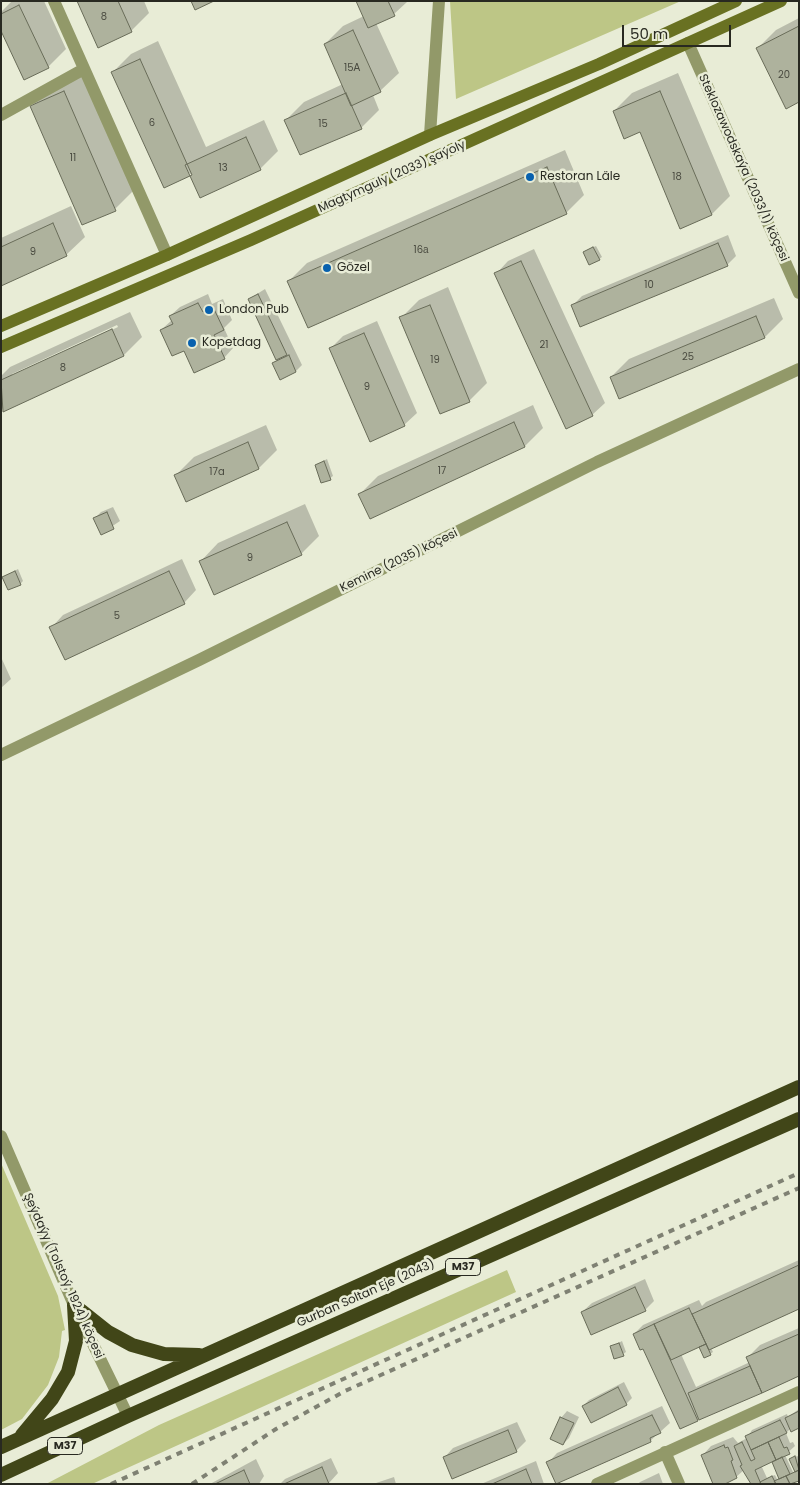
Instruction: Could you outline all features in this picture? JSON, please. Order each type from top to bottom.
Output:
[{"type":"highway","name":"Gurban Soltan Eje (2043)","points":[[1,1447],[799,1087]]},
{"type":"highway","name":"Gurban Soltan Eje (2043)","points":[[1,1475],[128,1416],[799,1119]]},
{"type":"highway","name":"Gurban Soltan Eje (2043)","points":[[18,1440],[52,1399],[68,1372],[76,1342],[74,1305]]},
{"type":"highway","points":[[74,1305],[108,1332],[132,1345],[176,1356],[209,1354]]},
{"type":"highway","points":[[4,1484],[81,1439]]},
{"type":"main road","name":"Magtymguly (2033) şaýoly","points":[[1,326],[167,255],[430,135],[599,64],[736,1]]},
{"type":"main road","name":"Magtymguly (2033) şaýoly","points":[[1,347],[251,240],[781,1]]},
{"type":"street","points":[[54,1],[167,255]]},
{"type":"street","points":[[430,135],[439,1]]},
{"type":"street","name":"Steklozawodskaýa (2033/1) köçesi","points":[[688,43],[799,293]]},
{"type":"street","points":[[1,115],[84,70]]},
{"type":"street","name":"Kemine (2035) köçesi","points":[[1,756],[208,656],[597,462],[799,369]]},
{"type":"street","name":"Şeýdaýy (Tolstoý, 1924) köçesi","points":[[1,1136],[74,1305],[128,1416]]},
{"type":"street","points":[[597,1484],[799,1392]]},
{"type":"street","points":[[665,1452],[679,1484]]},
{"type":"green space","points":[[450,1],[681,1],[456,99]]},
{"type":"green space","points":[[1,1163],[58,1296],[65,1330],[62,1331],[59,1357],[48,1385],[22,1419],[1,1430]]},
{"type":"green space","points":[[507,1270],[516,1292],[92,1484],[46,1484],[159,1425]]},
{"type":"building","points":[[77,1],[118,1],[132,32],[98,48]]},
{"type":"building","points":[[191,1],[214,1],[195,10]]},
{"type":"building","points":[[356,1],[388,1],[395,16],[368,28]]},
{"type":"building","points":[[19,5],[49,68],[24,80],[1,31],[1,14]]},
{"type":"building","points":[[799,26],[799,102],[786,109],[756,48]]},
{"type":"building","points":[[353,30],[381,92],[351,106],[324,44]]},
{"type":"building","points":[[140,59],[192,175],[164,188],[111,72]]},
{"type":"building","points":[[64,91],[116,211],[82,225],[30,106]]},
{"type":"building","points":[[660,91],[712,215],[680,229],[640,132],[624,139],[613,111]]},
{"type":"building","points":[[346,93],[362,129],[300,155],[284,120]]},
{"type":"building","points":[[246,137],[261,170],[200,198],[185,165]]},
{"type":"building","points":[[547,167],[567,214],[308,328],[287,281]]},
{"type":"building","points":[[53,223],[67,256],[1,286],[1,247]]},
{"type":"building","points":[[718,243],[728,266],[580,327],[571,305]]},
{"type":"building","points":[[593,247],[600,260],[589,265],[583,252]]},
{"type":"building","points":[[521,261],[593,416],[566,429],[494,273]]},
{"type":"building","points":[[258,294],[287,355],[276,360],[248,299]]},
{"type":"building","name":"Kopetdag","points":[[198,303],[203,312],[213,307],[224,330],[214,335],[225,359],[194,373],[184,351],[172,356],[160,330],[173,324],[169,316]]},
{"type":"building","points":[[430,305],[470,402],[440,414],[399,317]]},
{"type":"building","points":[[756,316],[765,338],[619,399],[610,377]]},
{"type":"building","points":[[112,329],[124,356],[3,412],[1,380]]},
{"type":"building","points":[[364,333],[405,426],[370,442],[329,348]]},
{"type":"building","points":[[289,355],[296,372],[280,380],[272,363]]},
{"type":"building","points":[[514,422],[525,447],[370,519],[358,494]]},
{"type":"building","points":[[248,442],[259,469],[186,502],[174,475]]},
{"type":"building","points":[[324,461],[331,480],[321,483],[315,465]]},
{"type":"building","points":[[107,512],[114,529],[101,535],[93,518]]},
{"type":"building","points":[[287,522],[302,555],[214,595],[199,561]]},
{"type":"building","points":[[15,571],[21,585],[8,590],[2,577]]},
{"type":"building","points":[[169,571],[185,604],[65,660],[49,627]]},
{"type":"building","points":[[799,1265],[799,1309],[709,1350],[692,1314]]},
{"type":"building","points":[[635,1287],[646,1311],[591,1335],[581,1312]]},
{"type":"building","points":[[689,1308],[706,1344],[671,1360],[654,1324]]},
{"type":"building","points":[[654,1324],[698,1421],[680,1429],[643,1349],[640,1350],[633,1334]]},
{"type":"building","points":[[799,1334],[799,1376],[762,1393],[746,1357]]},
{"type":"building","points":[[619,1343],[624,1356],[614,1359],[610,1346]]},
{"type":"building","points":[[706,1344],[711,1355],[704,1358],[699,1347]]},
{"type":"building","points":[[750,1366],[762,1393],[699,1420],[688,1393]]},
{"type":"building","points":[[618,1387],[627,1405],[591,1423],[582,1406]]},
{"type":"building","points":[[799,1411],[799,1428],[791,1432],[785,1418]]},
{"type":"building","points":[[652,1415],[661,1433],[650,1438],[651,1442],[556,1484],[546,1462]]},
{"type":"building","points":[[560,1417],[574,1423],[563,1445],[550,1439]]},
{"type":"building","points":[[780,1420],[787,1433],[751,1450],[745,1436]]},
{"type":"building","points":[[508,1430],[517,1452],[452,1479],[443,1457]]},
{"type":"building","points":[[779,1437],[784,1448],[787,1447],[790,1454],[776,1460],[768,1442]]},
{"type":"building","points":[[742,1442],[751,1461],[755,1459],[751,1450],[768,1442],[776,1460],[755,1470],[761,1484],[751,1484],[740,1466],[742,1465],[734,1446]]},
{"type":"building","points":[[724,1445],[725,1448],[728,1447],[737,1478],[725,1484],[713,1484],[701,1455]]},
{"type":"building","points":[[795,1456],[799,1470],[795,1472],[789,1459]]},
{"type":"building","points":[[782,1457],[790,1474],[779,1479],[772,1462]]},
{"type":"building","points":[[322,1467],[329,1484],[284,1484]]},
{"type":"building","points":[[526,1469],[532,1484],[492,1484]]},
{"type":"building","points":[[244,1470],[250,1484],[215,1484]]},
{"type":"building","points":[[799,1470],[799,1481],[790,1484],[786,1476]]},
{"type":"building","points":[[772,1476],[776,1484],[761,1484],[760,1482]]},
{"type":"building","points":[[786,1476],[790,1484],[776,1484],[774,1481]]},
{"type":"railway","points":[[111,1484],[799,1173]]},
{"type":"railway","points":[[192,1484],[276,1429],[345,1391],[799,1188]]},
{"type":"place","name":"Restoran Läle","points":[[530,177]]},
{"type":"place","name":"Gözel","points":[[327,268]]},
{"type":"place","name":"London Pub","points":[[209,310]]},
{"type":"place","name":"Kopetdag","points":[[192,343]]}]
